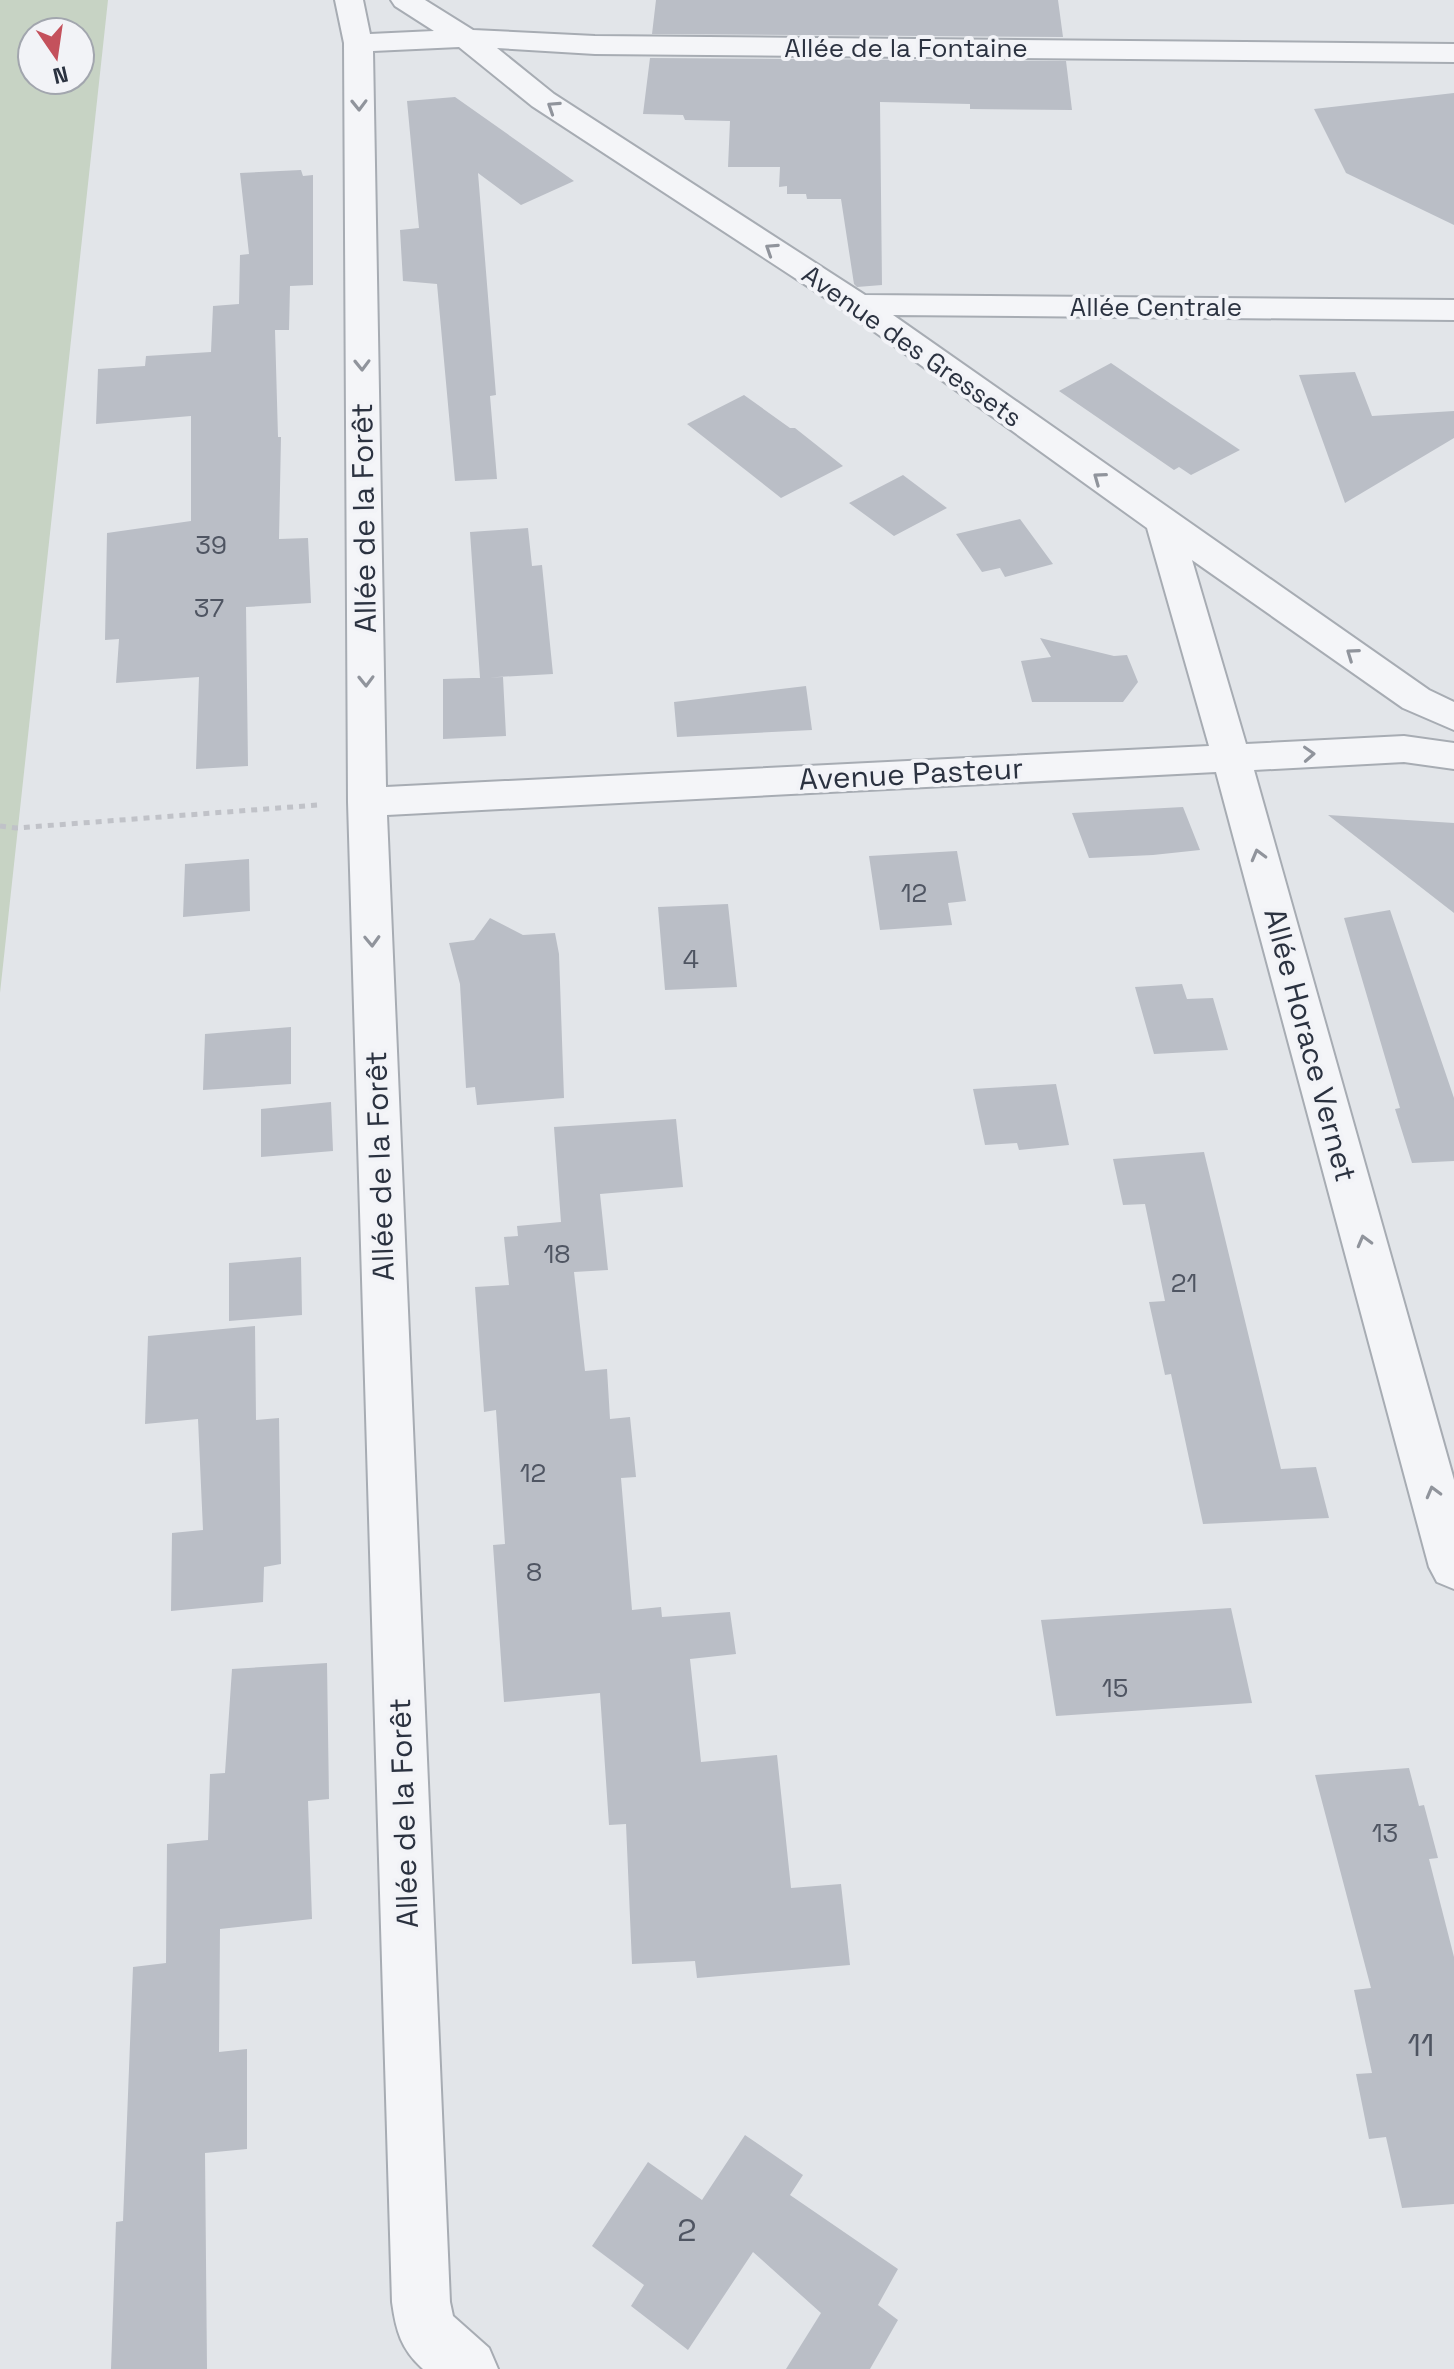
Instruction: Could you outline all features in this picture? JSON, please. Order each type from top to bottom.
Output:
[{"type":"street","name":"Allée de la Forêt","points":[[349,0],[358,43],[367,802],[421,2302],[447,2350]]},
{"type":"street","name":"Avenue des Gressets","points":[[405,0],[466,38],[543,100],[858,305],[1416,699],[1454,717]]},
{"type":"street","name":"Allée de la Fontaine","points":[[358,43],[466,38],[581,45],[1454,53]]},
{"type":"street","name":"Allée Centrale","points":[[858,305],[1454,310]]},
{"type":"street","name":"Allée Horace Vernet","points":[[1163,523],[1231,757],[1454,1567]]},
{"type":"street","name":"Avenue Pasteur","points":[[367,802],[1404,749],[1454,756]]},
{"type":"path","points":[[0,826],[16,828],[367,802]]},
{"type":"green space","points":[[0,0],[108,0],[0,993]]},
{"type":"building","points":[[656,0],[1058,0],[1063,37],[652,34]]},
{"type":"building","points":[[650,58],[1066,61],[1072,110],[970,109],[970,104],[880,102],[882,285],[857,287],[854,284],[841,199],[807,199],[806,194],[787,194],[787,186],[779,187],[780,167],[728,167],[730,121],[685,120],[683,115],[643,114]]},
{"type":"building","points":[[1454,93],[1454,225],[1346,173],[1314,109]]},
{"type":"building","points":[[455,97],[574,181],[521,205],[478,173],[496,395],[490,396],[497,479],[455,481],[437,284],[403,281],[400,230],[419,228],[407,101]]},
{"type":"building","points":[[301,170],[303,176],[313,175],[313,285],[290,286],[289,330],[275,330],[278,437],[281,437],[279,539],[308,538],[311,603],[246,607],[248,766],[196,769],[199,677],[116,683],[119,639],[105,640],[107,533],[191,521],[191,416],[96,424],[98,369],[145,366],[146,356],[211,352],[213,306],[239,304],[240,255],[249,254],[240,173]]},
{"type":"building","points":[[1111,363],[1240,450],[1191,475],[1179,467],[1174,470],[1059,391]]},
{"type":"building","points":[[1355,372],[1372,416],[1454,411],[1454,438],[1345,503],[1299,375]]},
{"type":"building","points":[[744,395],[790,428],[795,428],[843,466],[781,498],[687,424]]},
{"type":"building","points":[[903,475],[947,508],[894,536],[849,503]]},
{"type":"building","points":[[1020,519],[1053,564],[1005,577],[1000,568],[982,572],[956,534]]},
{"type":"building","points":[[528,528],[532,566],[542,565],[553,674],[480,678],[470,532]]},
{"type":"building","points":[[1040,638],[1114,656],[1127,655],[1138,682],[1123,702],[1032,702],[1021,661],[1051,657]]},
{"type":"building","points":[[503,677],[506,736],[443,739],[443,679]]},
{"type":"building","points":[[806,686],[812,730],[677,737],[674,702]]},
{"type":"building","points":[[1183,807],[1200,850],[1153,855],[1089,858],[1072,813]]},
{"type":"building","points":[[1328,815],[1454,823],[1454,913]]},
{"type":"building","points":[[957,851],[966,901],[948,903],[952,925],[880,930],[869,856]]},
{"type":"building","points":[[249,859],[250,911],[183,917],[185,864]]},
{"type":"building","points":[[728,904],[737,987],[665,990],[658,907]]},
{"type":"building","points":[[1390,910],[1454,1098],[1454,1161],[1412,1163],[1395,1109],[1400,1108],[1344,918]]},
{"type":"building","points":[[490,918],[523,935],[555,933],[559,954],[564,1098],[477,1105],[475,1087],[466,1088],[460,984],[449,943],[474,940]]},
{"type":"building","points":[[1182,984],[1187,999],[1213,998],[1228,1050],[1154,1054],[1135,987]]},
{"type":"building","points":[[291,1027],[291,1084],[203,1090],[205,1034]]},
{"type":"building","points":[[1056,1084],[1069,1145],[1019,1150],[1017,1143],[985,1145],[973,1089]]},
{"type":"building","points":[[331,1102],[333,1151],[261,1157],[261,1109]]},
{"type":"building","points":[[676,1119],[683,1187],[600,1194],[608,1270],[574,1272],[585,1371],[607,1369],[610,1419],[630,1417],[636,1477],[621,1478],[632,1610],[661,1607],[662,1617],[730,1612],[736,1654],[690,1659],[701,1762],[777,1755],[791,1888],[841,1884],[850,1965],[697,1978],[695,1961],[632,1964],[626,1824],[609,1825],[600,1693],[504,1702],[493,1545],[505,1544],[496,1410],[484,1412],[475,1287],[509,1285],[504,1237],[518,1236],[517,1226],[561,1222],[554,1127]]},
{"type":"building","points":[[1204,1152],[1281,1469],[1316,1467],[1329,1518],[1203,1524],[1171,1374],[1165,1375],[1149,1302],[1165,1301],[1145,1204],[1123,1205],[1113,1159]]},
{"type":"building","points":[[301,1257],[302,1315],[229,1321],[229,1263]]},
{"type":"building","points":[[255,1326],[256,1420],[279,1418],[281,1564],[264,1567],[263,1602],[171,1611],[172,1533],[203,1530],[198,1419],[145,1424],[148,1336]]},
{"type":"building","points":[[1231,1608],[1252,1703],[1056,1716],[1041,1620]]},
{"type":"building","points":[[327,1663],[329,1799],[308,1801],[312,1919],[220,1929],[219,2052],[247,2049],[247,2149],[205,2153],[207,2369],[111,2369],[116,2222],[123,2221],[133,1967],[166,1963],[167,1844],[208,1840],[210,1774],[225,1773],[232,1669]]},
{"type":"building","points":[[1409,1768],[1419,1806],[1424,1805],[1438,1858],[1429,1859],[1454,1957],[1454,2204],[1402,2208],[1386,2137],[1369,2139],[1356,2074],[1372,2073],[1354,1990],[1371,1988],[1315,1775]]},
{"type":"building","points":[[745,2135],[803,2175],[790,2195],[898,2269],[878,2305],[898,2320],[870,2369],[786,2369],[821,2313],[753,2252],[688,2350],[631,2306],[644,2285],[592,2246],[648,2162],[702,2200]]}]
